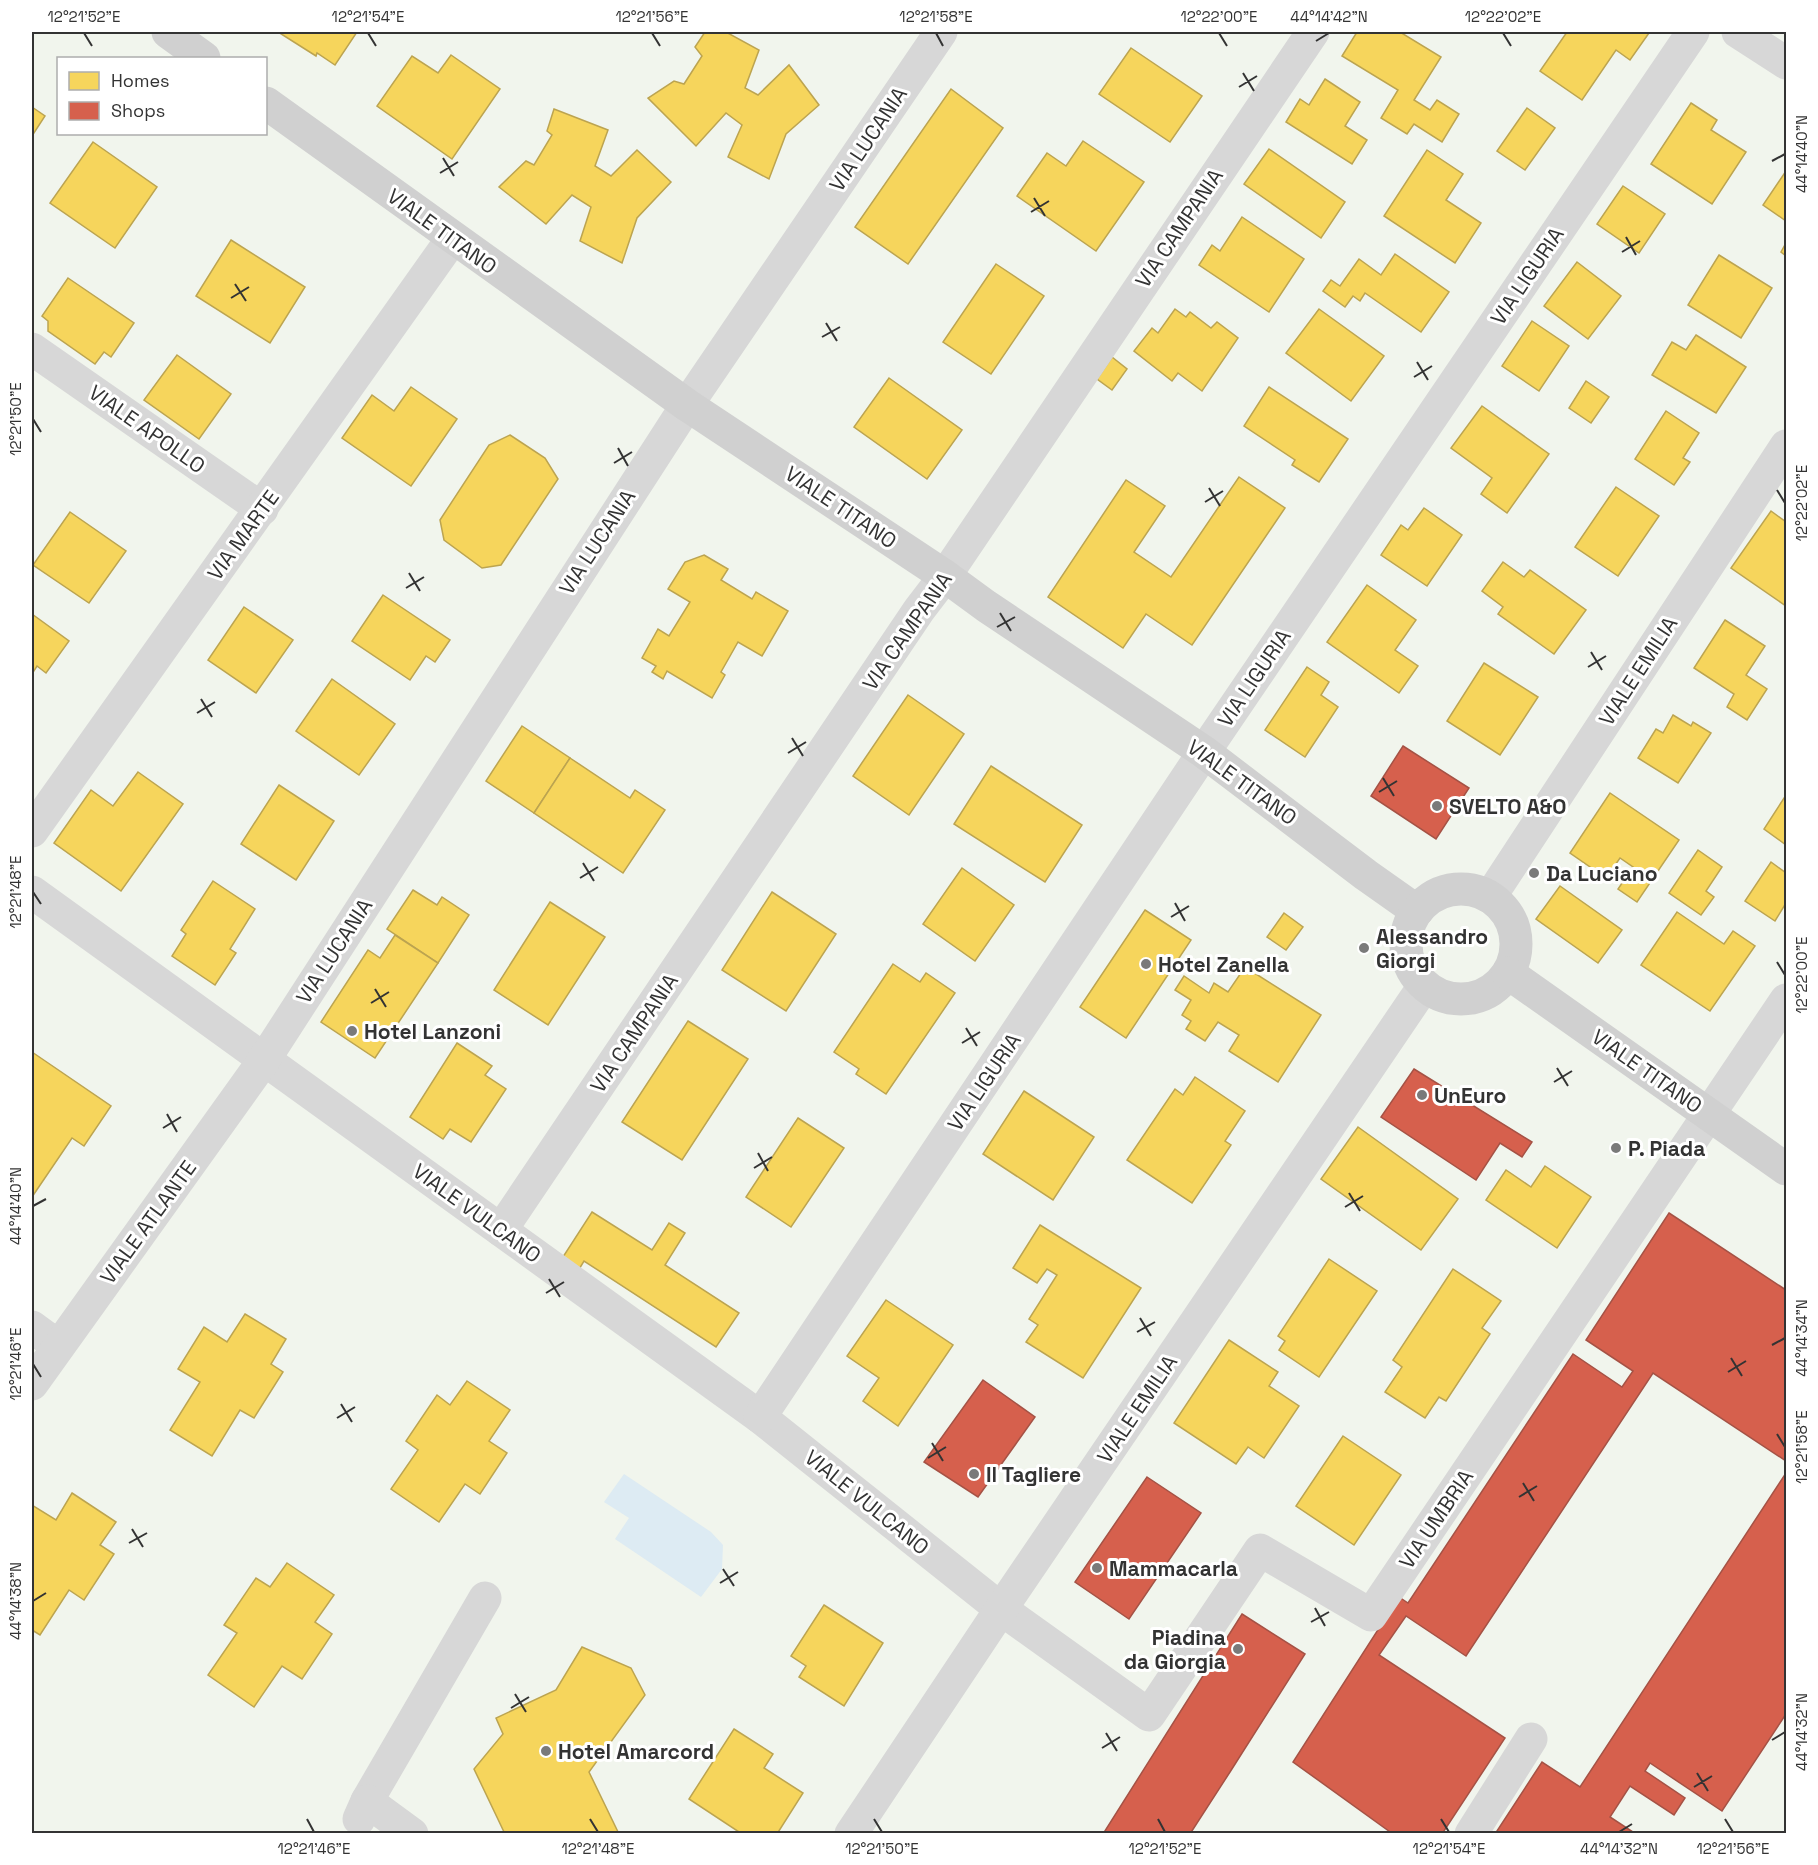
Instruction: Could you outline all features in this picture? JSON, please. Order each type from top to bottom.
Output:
[{"type":"street","name":"VIA LUCANIA","points":[[264,1060],[687,405],[941,32]]},
{"type":"street","name":"VIA CAMPANIA","points":[[501,1230],[1312,32]]},
{"type":"street","name":"VIA LIGURIA","points":[[760,1417],[1204,752],[1693,32]]},
{"type":"street","points":[[1738,32],[1786,63]]},
{"type":"street","name":"VIALE TITANO","points":[[267,104],[452,239],[687,405],[1204,752],[1417,910]]},
{"type":"street","name":"VIA MARTE","points":[[32,831],[452,239]]},
{"type":"street","name":"VIALE APOLLO","points":[[32,349],[262,509]]},
{"type":"street","name":"VIALE EMILIA","points":[[1490,897],[1786,446]]},
{"type":"street","points":[[1451,890],[1471,890],[1490,897],[1510,917],[1515,931],[1514,960],[1508,973],[1498,986],[1485,994],[1469,999],[1453,999],[1437,994],[1424,986],[1413,973],[1407,957],[1406,941],[1409,925],[1417,910],[1438,894],[1451,890]]},
{"type":"street","name":"VIALE VULCANO","points":[[32,892],[760,1417],[1001,1609]]},
{"type":"street","name":"VIALE TITANO","points":[[1508,973],[1786,1169]]},
{"type":"street","name":"VIALE EMILIA","points":[[851,1833],[1424,986]]},
{"type":"street","name":"VIA UMBRIA","points":[[1001,1609],[1149,1715],[1260,1550],[1371,1615],[1786,1000]]},
{"type":"street","name":"VIALE ATLANTE","points":[[32,1384],[264,1060]]},
{"type":"street","points":[[32,1327],[58,1346]]},
{"type":"street","points":[[412,1833],[363,1810],[485,1598]]},
{"type":"street","points":[[1471,1833],[1531,1739]]},
{"type":"shaded area","points":[[32,32],[1786,32],[1786,1833],[32,1833]]},
{"type":"shaded area","points":[[624,1474],[711,1532],[723,1545],[722,1569],[701,1597],[615,1539],[629,1518],[604,1502]]},
{"type":"building: Homes","points":[[278,32],[357,32],[335,65]]},
{"type":"building: Homes","points":[[705,32],[726,32],[759,50],[745,88],[758,95],[789,65],[819,105],[786,134],[769,179],[728,157],[742,125],[726,113],[696,146],[648,98],[674,81],[684,84],[702,56],[695,47]]},
{"type":"building: Homes","points":[[1357,32],[1400,32],[1441,57],[1414,100],[1430,110],[1437,100],[1459,114],[1442,142],[1414,124],[1407,134],[1381,118],[1398,90],[1342,56]]},
{"type":"building: Homes","points":[[1567,32],[1649,33],[1630,60],[1616,50],[1582,100],[1540,71]]},
{"type":"building: Homes","points":[[1131,48],[1202,96],[1170,142],[1099,94]]},
{"type":"building: Homes","points":[[451,55],[500,89],[452,159],[377,106],[412,56],[438,73]]},
{"type":"building: Homes","points":[[1325,79],[1360,102],[1345,126],[1367,140],[1352,164],[1286,122],[1300,99],[1309,105]]},
{"type":"building: Homes","points":[[951,89],[1003,128],[908,264],[855,227]]},
{"type":"building: Homes","points":[[1691,103],[1717,120],[1711,130],[1746,152],[1712,204],[1651,164]]},
{"type":"building: Homes","points":[[32,107],[45,116],[32,136]]},
{"type":"building: Homes","points":[[1527,108],[1555,128],[1525,170],[1497,151]]},
{"type":"building: Homes","points":[[554,109],[608,130],[595,166],[611,176],[637,150],[671,182],[637,218],[622,263],[580,241],[591,207],[572,195],[546,224],[499,187],[526,161],[534,165],[552,135],[547,131]]},
{"type":"building: Homes","points":[[1083,141],[1144,182],[1096,251],[1017,196],[1047,153],[1066,166]]},
{"type":"building: Homes","points":[[93,142],[157,187],[115,248],[50,203]]},
{"type":"building: Homes","points":[[1269,149],[1345,202],[1321,238],[1244,184]]},
{"type":"building: Homes","points":[[1427,150],[1463,174],[1446,200],[1481,223],[1455,263],[1384,216]]},
{"type":"building: Homes","points":[[1786,171],[1786,221],[1763,205]]},
{"type":"building: Homes","points":[[1623,186],[1665,214],[1639,253],[1597,224]]},
{"type":"building: Homes","points":[[1242,217],[1304,259],[1269,312],[1199,265],[1212,245],[1220,251]]},
{"type":"building: Homes","points":[[231,240],[305,287],[270,343],[196,296]]},
{"type":"building: Homes","points":[[1786,243],[1786,256],[1781,252]]},
{"type":"building: Homes","points":[[1395,254],[1449,292],[1421,332],[1365,293],[1360,301],[1353,296],[1345,307],[1323,291],[1331,280],[1340,286],[1359,259],[1381,275]]},
{"type":"building: Homes","points":[[1719,255],[1772,288],[1741,338],[1688,305]]},
{"type":"building: Homes","points":[[1577,262],[1621,296],[1588,339],[1544,306]]},
{"type":"building: Homes","points":[[996,264],[1044,296],[991,374],[943,342]]},
{"type":"building: Homes","points":[[68,278],[134,323],[111,357],[104,352],[95,364],[48,331],[48,321],[42,316]]},
{"type":"building: Homes","points":[[1175,309],[1186,317],[1190,312],[1211,328],[1217,322],[1238,338],[1202,391],[1178,373],[1172,381],[1134,351],[1152,328],[1158,333]]},
{"type":"building: Homes","points":[[1319,309],[1384,356],[1351,401],[1286,353]]},
{"type":"building: Homes","points":[[1532,321],[1569,346],[1539,391],[1502,366]]},
{"type":"building: Homes","points":[[1696,335],[1746,367],[1716,413],[1652,375],[1672,342],[1686,350]]},
{"type":"building: Homes","points":[[177,355],[231,394],[199,439],[144,400]]},
{"type":"building: Homes","points":[[1112,357],[1127,369],[1112,390],[1097,379]]},
{"type":"building: Homes","points":[[889,378],[962,430],[927,479],[854,427]]},
{"type":"building: Homes","points":[[1586,381],[1609,397],[1591,423],[1569,408]]},
{"type":"building: Homes","points":[[411,387],[457,419],[411,486],[342,438],[372,395],[394,411]]},
{"type":"building: Homes","points":[[1269,387],[1348,439],[1319,482],[1292,465],[1295,460],[1244,426]]},
{"type":"building: Homes","points":[[1482,406],[1549,454],[1507,513],[1481,494],[1492,478],[1451,448]]},
{"type":"building: Homes","points":[[1666,411],[1699,433],[1683,458],[1690,462],[1674,485],[1635,459]]},
{"type":"building: Homes","points":[[510,435],[545,458],[558,479],[501,565],[482,568],[444,540],[440,520],[489,445]]},
{"type":"building: Homes","points":[[1239,477],[1285,508],[1192,645],[1146,614],[1123,648],[1048,597],[1126,480],[1165,506],[1134,552],[1171,577]]},
{"type":"building: Homes","points":[[1616,487],[1659,516],[1618,576],[1575,547]]},
{"type":"building: Homes","points":[[1424,508],[1462,535],[1427,586],[1381,555],[1401,525],[1408,530]]},
{"type":"building: Homes","points":[[1771,511],[1786,522],[1786,606],[1731,568]]},
{"type":"building: Homes","points":[[70,512],[126,551],[89,603],[33,565]]},
{"type":"building: Homes","points":[[704,555],[728,569],[721,580],[752,599],[756,592],[788,611],[762,656],[738,642],[721,672],[725,675],[712,698],[667,671],[663,679],[652,672],[656,666],[642,658],[658,629],[669,636],[690,602],[668,589],[685,562]]},
{"type":"building: Homes","points":[[1503,562],[1524,577],[1530,570],[1586,610],[1554,654],[1498,614],[1503,607],[1482,591]]},
{"type":"building: Homes","points":[[1367,585],[1416,620],[1395,650],[1418,666],[1399,693],[1327,642]]},
{"type":"building: Homes","points":[[383,595],[450,640],[435,662],[426,656],[410,680],[352,641]]},
{"type":"building: Homes","points":[[244,607],[293,640],[256,693],[208,660]]},
{"type":"building: Homes","points":[[32,614],[69,641],[46,673],[37,666],[32,674]]},
{"type":"building: Homes","points":[[1725,620],[1765,646],[1746,675],[1767,689],[1747,720],[1727,707],[1734,694],[1694,668]]},
{"type":"building: Homes","points":[[1484,663],[1538,697],[1500,755],[1447,721]]},
{"type":"building: Homes","points":[[1307,667],[1329,682],[1321,695],[1338,707],[1305,757],[1265,730]]},
{"type":"building: Homes","points":[[332,679],[395,724],[359,775],[296,731]]},
{"type":"building: Homes","points":[[908,695],[964,734],[909,815],[853,776]]},
{"type":"building: Homes","points":[[1673,715],[1691,726],[1693,722],[1711,733],[1678,783],[1638,758],[1656,729],[1663,733]]},
{"type":"building: Homes","points":[[522,726],[570,758],[534,813],[486,781]]},
{"type":"building: Homes","points":[[570,758],[630,798],[635,790],[665,810],[623,873],[534,813]]},
{"type":"building: Homes","points":[[991,766],[1082,825],[1045,882],[954,824]]},
{"type":"building: Homes","points":[[138,772],[183,804],[121,891],[54,843],[91,790],[113,806]]},
{"type":"building: Homes","points":[[279,785],[334,821],[296,880],[241,844]]},
{"type":"building: Homes","points":[[1610,793],[1679,840],[1637,902],[1618,889],[1633,867],[1620,858],[1606,878],[1570,853]]},
{"type":"building: Homes","points":[[1786,795],[1786,845],[1764,829]]},
{"type":"building: Homes","points":[[1698,850],[1722,867],[1706,891],[1714,897],[1701,915],[1669,893]]},
{"type":"building: Homes","points":[[1771,862],[1786,873],[1786,903],[1775,921],[1745,901]]},
{"type":"building: Homes","points":[[962,868],[1014,905],[975,961],[923,924]]},
{"type":"building: Homes","points":[[213,881],[255,909],[230,949],[236,953],[215,985],[172,956],[186,934],[181,930]]},
{"type":"building: Homes","points":[[1560,886],[1622,930],[1598,963],[1536,919]]},
{"type":"building: Homes","points":[[413,890],[437,905],[442,897],[469,915],[438,963],[387,929]]},
{"type":"building: Homes","points":[[772,892],[836,934],[786,1011],[722,970]]},
{"type":"building: Homes","points":[[550,902],[605,937],[548,1025],[494,990]]},
{"type":"building: Homes","points":[[1145,910],[1191,940],[1126,1038],[1080,1007]]},
{"type":"building: Homes","points":[[1677,912],[1724,944],[1733,931],[1755,946],[1710,1011],[1641,965]]},
{"type":"building: Homes","points":[[1284,913],[1303,927],[1286,950],[1267,937]]},
{"type":"building: Homes","points":[[395,935],[438,963],[375,1058],[321,1022],[368,950],[380,958]]},
{"type":"building: Homes","points":[[893,964],[920,982],[926,973],[955,993],[886,1094],[856,1074],[859,1069],[834,1052]]},
{"type":"building: Homes","points":[[1245,967],[1321,1015],[1278,1082],[1229,1051],[1239,1035],[1218,1022],[1205,1041],[1186,1029],[1191,1021],[1182,1015],[1191,1000],[1175,990],[1184,976],[1209,993],[1214,983],[1228,992]]},
{"type":"building: Homes","points":[[688,1021],[748,1059],[682,1160],[622,1122]]},
{"type":"building: Homes","points":[[457,1043],[492,1066],[485,1075],[506,1089],[471,1142],[450,1129],[443,1139],[410,1117]]},
{"type":"building: Homes","points":[[32,1052],[111,1106],[84,1146],[72,1138],[32,1197]]},
{"type":"building: Homes","points":[[1195,1077],[1245,1111],[1225,1141],[1231,1145],[1192,1203],[1127,1160],[1175,1089],[1183,1095]]},
{"type":"building: Homes","points":[[1024,1091],[1094,1137],[1053,1200],[983,1154]]},
{"type":"building: Homes","points":[[798,1118],[844,1148],[791,1227],[746,1197]]},
{"type":"building: Homes","points":[[1358,1127],[1458,1199],[1421,1250],[1321,1179]]},
{"type":"building: Homes","points":[[1545,1166],[1591,1197],[1557,1248],[1486,1200],[1506,1170],[1531,1187]]},
{"type":"building: Homes","points":[[592,1212],[652,1250],[669,1223],[685,1233],[665,1265],[739,1313],[716,1347],[584,1261],[578,1271],[561,1260]]},
{"type":"building: Homes","points":[[1040,1225],[1141,1288],[1083,1378],[1026,1342],[1038,1325],[1029,1319],[1057,1275],[1047,1269],[1037,1283],[1013,1268]]},
{"type":"building: Homes","points":[[1329,1259],[1377,1291],[1319,1377],[1279,1350],[1285,1341],[1278,1336]]},
{"type":"building: Homes","points":[[1453,1269],[1501,1301],[1482,1328],[1490,1334],[1446,1401],[1439,1397],[1425,1418],[1385,1392],[1402,1367],[1393,1360]]},
{"type":"building: Homes","points":[[886,1300],[953,1345],[898,1426],[863,1401],[879,1378],[847,1356]]},
{"type":"building: Homes","points":[[245,1314],[286,1339],[271,1364],[283,1372],[254,1418],[240,1410],[212,1456],[170,1430],[200,1382],[178,1369],[204,1327],[227,1342]]},
{"type":"building: Homes","points":[[1229,1340],[1278,1372],[1269,1386],[1299,1406],[1264,1458],[1248,1447],[1236,1464],[1174,1423]]},
{"type":"building: Homes","points":[[467,1381],[510,1410],[489,1441],[507,1453],[480,1494],[465,1484],[439,1522],[391,1489],[418,1450],[406,1441],[437,1395],[450,1405]]},
{"type":"building: Homes","points":[[1343,1436],[1401,1475],[1354,1545],[1296,1506]]},
{"type":"building: Homes","points":[[72,1493],[116,1522],[100,1545],[114,1554],[84,1600],[69,1590],[40,1635],[32,1630],[32,1505],[56,1520]]},
{"type":"building: Homes","points":[[287,1563],[334,1595],[315,1622],[332,1634],[302,1679],[282,1666],[254,1707],[208,1675],[237,1633],[224,1625],[256,1578],[270,1587]]},
{"type":"building: Homes","points":[[824,1605],[883,1643],[844,1706],[799,1677],[806,1666],[791,1656]]},
{"type":"building: Homes","name":"Hotel Amarcord","points":[[582,1647],[631,1668],[645,1695],[589,1772],[619,1834],[505,1834],[474,1769],[503,1734],[496,1718],[556,1690]]},
{"type":"building: Homes","points":[[734,1729],[773,1754],[764,1768],[803,1793],[777,1834],[742,1834],[689,1799]]},
{"type":"building: Shops","points":[[1403,746],[1469,788],[1436,839],[1371,796]]},
{"type":"building: Shops","points":[[1414,1069],[1532,1142],[1522,1157],[1500,1143],[1476,1180],[1381,1117]]},
{"type":"building: Shops","points":[[1669,1213],[1786,1290],[1786,1461],[1653,1373],[1466,1656],[1406,1616],[1379,1655],[1505,1738],[1442,1834],[1393,1834],[1293,1762],[1399,1597],[1408,1603],[1573,1354],[1622,1387],[1633,1371],[1586,1340]]},
{"type":"building: Shops","points":[[983,1380],[1035,1417],[978,1497],[924,1462]]},
{"type":"building: Shops","points":[[1786,1473],[1786,1714],[1722,1811],[1650,1763],[1645,1771],[1685,1798],[1674,1815],[1630,1786],[1610,1817],[1636,1834],[1495,1834],[1542,1762],[1580,1787]]},
{"type":"building: Shops","points":[[1147,1477],[1201,1513],[1129,1619],[1075,1582]]},
{"type":"building: Shops","points":[[1242,1614],[1305,1654],[1190,1834],[1103,1834]]},
{"type":"place","name":"SVELTO A&O","points":[[1437,806]]},
{"type":"place","name":"Da Luciano","points":[[1534,873]]},
{"type":"place","name":"Alessandro Giorgi","points":[[1364,948]]},
{"type":"place","name":"Hotel Zanella","points":[[1146,964]]},
{"type":"place","name":"Hotel Lanzoni","points":[[352,1031]]},
{"type":"place","name":"UnEuro","points":[[1422,1095]]},
{"type":"place","name":"P. Piada","points":[[1616,1148]]},
{"type":"place","name":"Il Tagliere","points":[[974,1474]]},
{"type":"place","name":"Mammacarla","points":[[1097,1568]]},
{"type":"place","name":"Piadina da Giorgia","points":[[1238,1649]]},
{"type":"place","name":"Hotel Amarcord","points":[[546,1751]]}]
